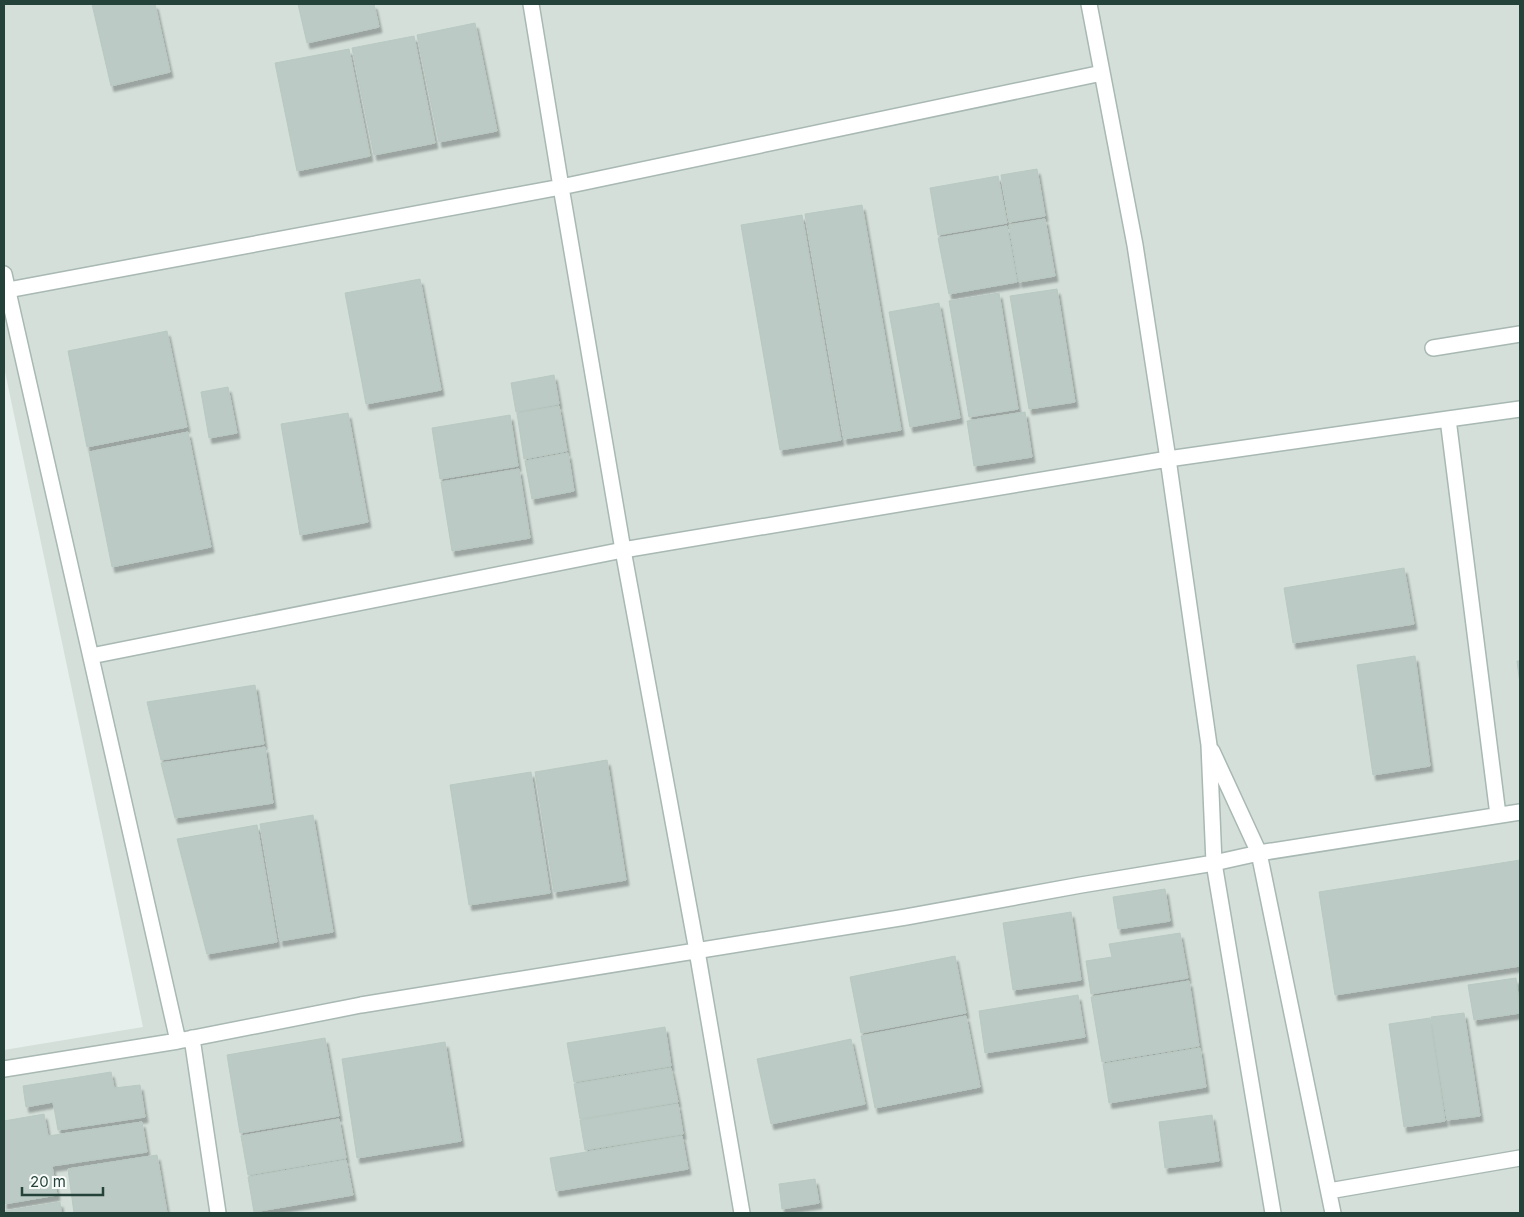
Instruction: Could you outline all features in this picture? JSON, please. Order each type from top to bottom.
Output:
[{"type":"street","points":[[531,4],[623,550],[697,951],[742,1213]]},
{"type":"street","points":[[1089,4],[1135,245],[1168,459],[1209,745],[1214,863],[1273,1213]]},
{"type":"street","points":[[8,290],[562,187],[1102,73]]},
{"type":"street","points":[[4,274],[91,656],[185,1039],[218,1213]]},
{"type":"street","points":[[1433,348],[1520,334]]},
{"type":"street","points":[[91,656],[623,550],[1168,459],[1520,409]]},
{"type":"street","points":[[1448,419],[1498,815]]},
{"type":"street","points":[[1209,745],[1259,853],[1333,1213]]},
{"type":"street","points":[[4,1070],[185,1039],[361,1005],[697,951],[1214,863],[1259,853],[1520,812]]},
{"type":"street","points":[[1329,1190],[1520,1158]]},
{"type":"shaded area","points":[[4,4],[1520,4],[1520,1213],[4,1213],[4,1050],[143,1027],[4,367]]},
{"type":"building","points":[[92,4],[155,4],[170,72],[111,86]]},
{"type":"building","points":[[298,4],[374,4],[379,27],[307,43]]},
{"type":"building","points":[[475,23],[497,131],[439,142],[417,35]]},
{"type":"building","points":[[414,36],[435,143],[374,155],[352,48]]},
{"type":"building","points":[[349,49],[370,156],[297,171],[275,63]]},
{"type":"building","points":[[1037,169],[1045,216],[1009,222],[1001,175]]},
{"type":"building","points":[[998,176],[1007,223],[938,235],[930,188]]},
{"type":"building","points":[[862,205],[901,430],[844,439],[805,214]]},
{"type":"building","points":[[802,215],[841,440],[780,450],[741,225]]},
{"type":"building","points":[[1045,219],[1055,276],[1019,282],[1009,225]]},
{"type":"building","points":[[1007,226],[1017,282],[949,294],[938,238]]},
{"type":"building","points":[[420,279],[441,390],[366,404],[345,293]]},
{"type":"building","points":[[1057,289],[1075,402],[1029,409],[1010,296]]},
{"type":"building","points":[[999,293],[1018,409],[969,417],[949,301]]},
{"type":"building","points":[[939,303],[960,418],[910,427],[889,312]]},
{"type":"building","points":[[167,331],[187,427],[87,447],[68,351]]},
{"type":"building","points":[[554,375],[559,404],[516,412],[511,383]]},
{"type":"building","points":[[228,387],[237,433],[209,438],[201,392]]},
{"type":"building","points":[[559,406],[567,451],[524,459],[517,413]]},
{"type":"building","points":[[1025,412],[1032,457],[974,466],[967,421]]},
{"type":"building","points":[[348,413],[368,522],[300,535],[281,424]]},
{"type":"building","points":[[510,415],[518,466],[440,479],[432,428]]},
{"type":"building","points":[[188,432],[211,547],[112,567],[89,452]]},
{"type":"building","points":[[568,453],[574,491],[532,499],[525,461]]},
{"type":"building","points":[[519,469],[530,538],[452,551],[441,482]]},
{"type":"building","points":[[1404,568],[1414,624],[1293,643],[1284,588]]},
{"type":"building","points":[[1415,656],[1430,766],[1373,775],[1357,665]]},
{"type":"building","points":[[1517,661],[1520,661],[1520,684]]},
{"type":"building","points":[[255,685],[264,744],[161,760],[147,702]]},
{"type":"building","points":[[265,747],[273,803],[175,818],[161,763]]},
{"type":"building","points":[[607,760],[626,880],[554,892],[535,772]]},
{"type":"building","points":[[531,772],[550,893],[469,905],[450,785]]},
{"type":"building","points":[[313,815],[333,932],[280,941],[260,824]]},
{"type":"building","points":[[257,825],[277,942],[207,954],[177,839]]},
{"type":"building","points":[[1520,860],[1520,966],[1335,995],[1319,892]]},
{"type":"building","points":[[1165,889],[1170,921],[1118,929],[1113,897]]},
{"type":"building","points":[[1071,912],[1081,980],[1013,990],[1003,923]]},
{"type":"building","points":[[1180,933],[1188,978],[1091,994],[1086,961],[1112,957],[1109,944]]},
{"type":"building","points":[[955,956],[966,1013],[861,1033],[850,977]]},
{"type":"building","points":[[1516,978],[1520,1013],[1474,1020],[1468,985]]},
{"type":"building","points":[[1189,981],[1199,1046],[1102,1062],[1091,997]]},
{"type":"building","points":[[1078,995],[1085,1037],[985,1053],[979,1011]]},
{"type":"building","points":[[1464,1013],[1480,1116],[1447,1120],[1431,1017]]},
{"type":"building","points":[[966,1016],[980,1087],[875,1108],[861,1036]]},
{"type":"building","points":[[1430,1018],[1445,1121],[1404,1127],[1389,1024]]},
{"type":"building","points":[[665,1027],[671,1066],[574,1082],[567,1043]]},
{"type":"building","points":[[325,1038],[339,1116],[240,1133],[227,1055]]},
{"type":"building","points":[[851,1039],[865,1104],[771,1124],[757,1059]]},
{"type":"building","points":[[445,1042],[461,1141],[357,1158],[342,1059]]},
{"type":"building","points":[[1200,1048],[1206,1087],[1109,1103],[1103,1064]]},
{"type":"building","points":[[671,1068],[678,1102],[580,1119],[574,1084]]},
{"type":"building","points":[[111,1072],[114,1088],[140,1085],[145,1117],[58,1130],[53,1102],[26,1107],[23,1086]]},
{"type":"building","points":[[678,1104],[683,1134],[585,1150],[580,1120]]},
{"type":"building","points":[[44,1114],[48,1136],[142,1122],[147,1152],[52,1166],[57,1195],[4,1204],[4,1121]]},
{"type":"building","points":[[1212,1115],[1219,1161],[1165,1168],[1159,1122]]},
{"type":"building","points":[[339,1119],[346,1158],[248,1175],[241,1136]]},
{"type":"building","points":[[682,1136],[688,1169],[556,1191],[550,1158]]},
{"type":"building","points":[[157,1155],[167,1213],[74,1213],[68,1169]]},
{"type":"building","points":[[346,1160],[353,1195],[254,1212],[248,1177]]},
{"type":"building","points":[[815,1179],[819,1203],[782,1209],[779,1184]]},
{"type":"building","points":[[60,1202],[61,1213],[4,1213],[4,1211]]}]
